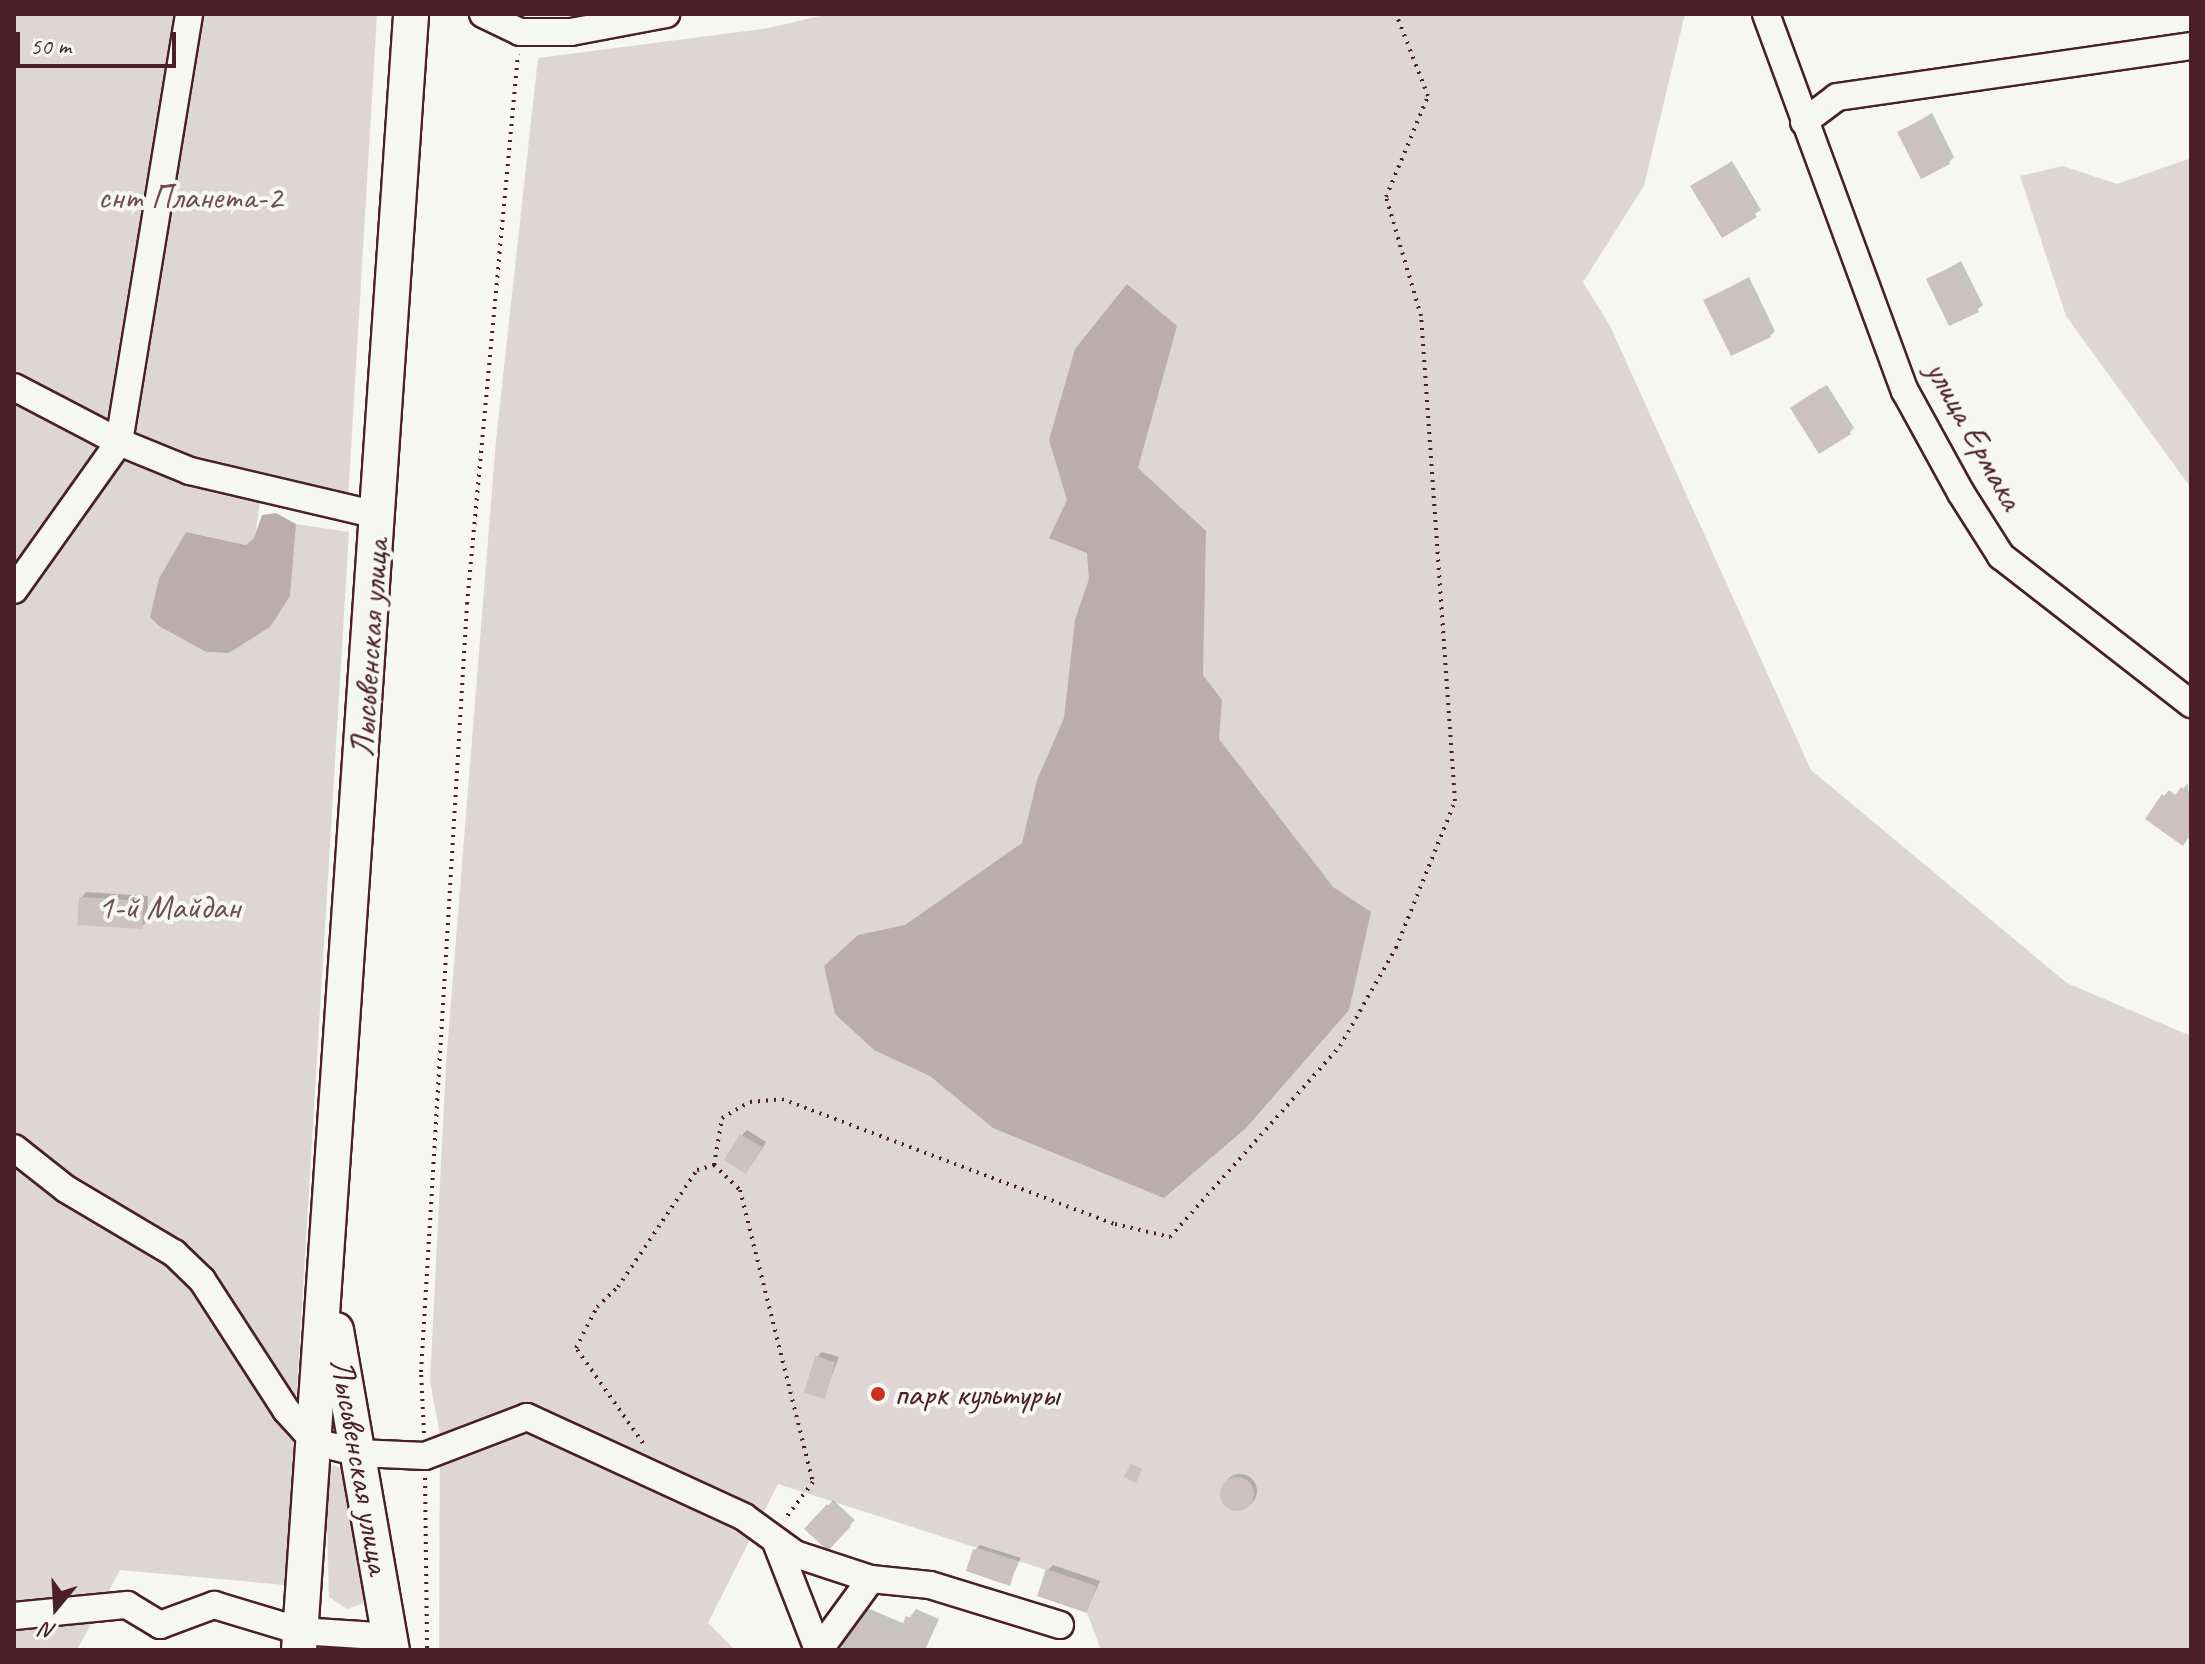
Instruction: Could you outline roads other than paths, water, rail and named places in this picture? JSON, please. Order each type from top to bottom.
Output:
[{"type":"main road","name":"Лысьвенская улица","points":[[295,1644],[328,1282],[411,14]]},
{"type":"main road","name":"Лысьвенская улица","points":[[328,1282],[392,1643]]},
{"type":"street","points":[[14,590],[119,442],[189,14]]},
{"type":"street","points":[[483,14],[520,32],[571,32],[666,14]]},
{"type":"street","name":"улица Ермака","points":[[1766,14],[1905,391],[2001,556],[2191,704]]},
{"type":"street","points":[[1804,122],[1837,97],[2191,46]]},
{"type":"street","points":[[14,387],[119,442],[190,471],[263,492],[378,515]]},
{"type":"street","points":[[14,1148],[66,1189],[174,1253],[202,1280],[286,1410],[315,1442],[359,1453],[425,1456],[527,1417],[773,1535],[795,1554],[871,1579],[930,1585],[1060,1625]]},
{"type":"street","points":[[773,1535],[806,1608],[819,1650]]},
{"type":"street","points":[[819,1650],[871,1579]]},
{"type":"street","points":[[14,1616],[127,1605],[160,1625],[214,1605],[295,1644],[392,1643]]},
{"type":"place","name":"парк культуры","points":[[878,1394]]},
{"type":"park label","name":"снт Планета-2","points":[[190,197]]},
{"type":"park label","name":"1-й Майдан","points":[[169,907]]}]
